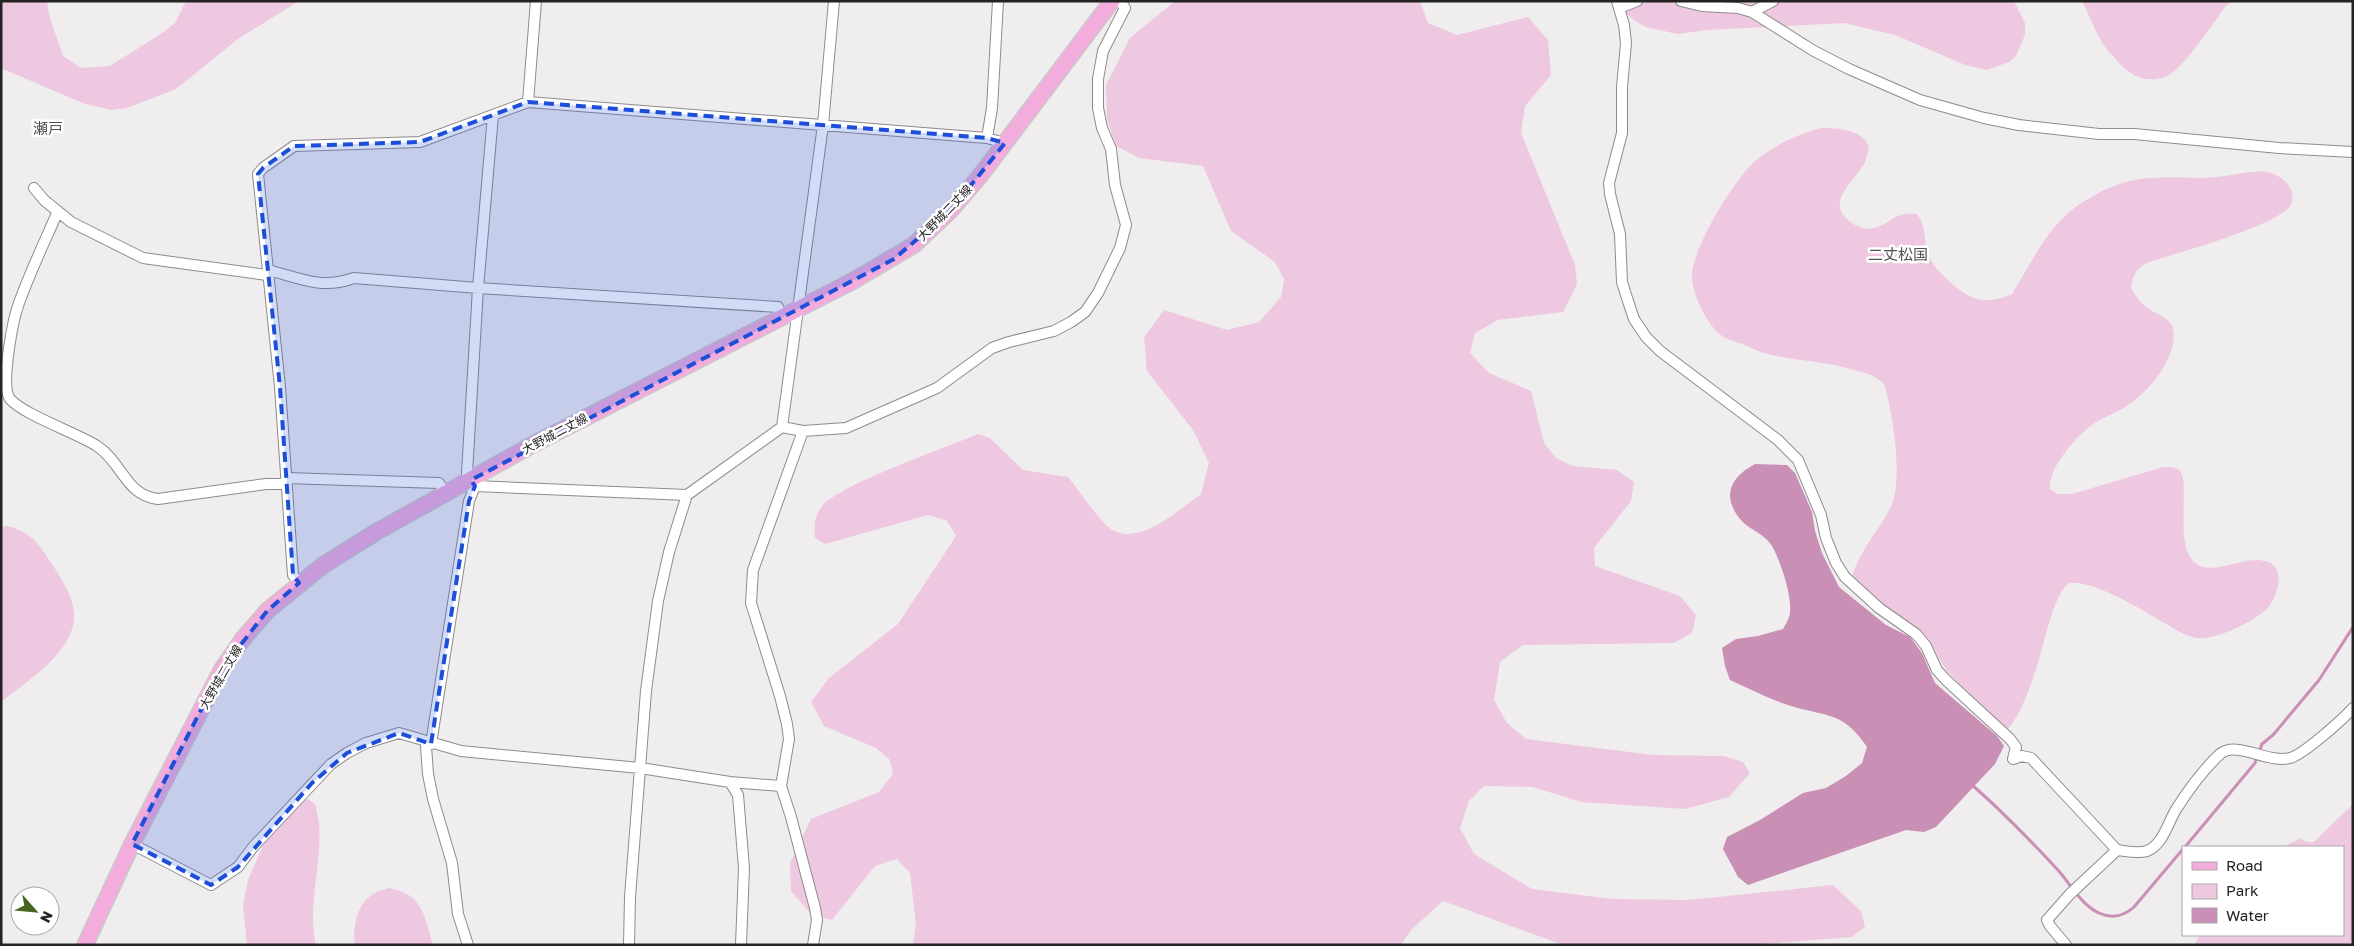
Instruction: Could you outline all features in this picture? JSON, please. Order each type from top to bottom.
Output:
[{"type":"main road","name":"大野城二丈線","points":[[85,945],[132,844],[222,670],[242,640],[267,611],[299,583],[346,550],[446,494],[473,483],[589,415],[800,309],[894,259],[914,245],[950,210],[1005,143],[1112,1]]},
{"type":"street","points":[[528,102],[536,1]]},
{"type":"street","points":[[629,945],[646,690],[658,601],[669,552],[687,495],[782,427],[800,309],[823,125],[834,1]]},
{"type":"street","points":[[987,138],[992,108],[998,1]]},
{"type":"street","points":[[782,427],[802,431],[846,428],[937,388],[992,348],[1008,342],[1054,331],[1085,312],[1098,293],[1120,248],[1126,226],[1115,185],[1111,149],[1102,128],[1098,108],[1098,79],[1103,51],[1125,8],[1120,1]]},
{"type":"street","points":[[1637,1],[1618,4],[1624,25],[1626,44],[1622,87],[1623,122],[1609,183],[1620,234],[1622,282],[1634,319],[1646,337],[1660,350],[1778,440],[1798,460],[1821,515],[1826,538],[1836,563],[1845,576],[1879,608],[1916,634],[1926,646],[1937,670],[1946,680],[2010,738],[2016,747],[2012,759],[2022,756],[2031,758],[2117,850],[2148,851],[2160,840],[2177,808],[2206,768],[2222,752],[2232,748],[2273,759],[2289,759],[2309,746],[2353,708]]},
{"type":"street","points":[[1681,1],[1702,6],[1738,8],[1752,12],[1814,51],[1849,69],[1920,100],[1984,118],[2019,125],[2082,132],[2134,134],[2279,148],[2353,152]]},
{"type":"street","points":[[1752,12],[1773,1]]},
{"type":"street","points":[[299,583],[293,574],[280,387],[258,174],[263,168],[294,146],[420,142],[528,102],[987,138],[1005,143]]},
{"type":"street","points":[[431,744],[473,483],[467,473],[478,288],[493,115]]},
{"type":"street","points":[[34,188],[44,200],[71,222],[144,258],[267,272],[301,281],[323,284],[343,282],[354,278],[478,288],[778,307],[782,318]]},
{"type":"street","points":[[58,211],[18,305],[7,358],[5,384],[10,399],[26,410],[99,447],[113,460],[134,489],[145,498],[158,499],[286,481],[439,483],[446,494]]},
{"type":"street","points":[[802,431],[753,570],[751,603],[780,696],[790,739],[781,786],[815,908],[817,920],[813,945]]},
{"type":"street","points":[[473,483],[687,495]]},
{"type":"street","points":[[132,844],[211,885],[238,867],[253,847],[312,783],[347,752],[366,743],[399,733],[460,751],[640,768],[730,782],[781,786]]},
{"type":"street","points":[[431,744],[426,746],[428,774],[441,828],[452,863],[458,914],[468,945]]},
{"type":"street","points":[[730,782],[738,794],[743,859],[741,945]]},
{"type":"street","points":[[2066,945],[2047,920],[2070,894],[2117,850]]},
{"type":"highlighted area","points":[[528,102],[987,138],[1005,143],[951,210],[894,259],[471,480],[475,486],[469,501],[431,744],[399,733],[347,753],[312,783],[238,867],[211,885],[132,844],[222,669],[267,611],[299,583],[293,575],[280,387],[258,174],[263,168],[294,146],[420,142]]},
{"type":"green space","points":[[1,1],[47,1],[49,15],[63,56],[81,68],[110,66],[162,33],[175,23],[186,1],[299,1],[238,39],[176,89],[127,108],[112,110],[85,104],[3,69],[1,72]]},
{"type":"green space","points":[[1175,1],[1420,1],[1428,23],[1457,35],[1528,17],[1548,40],[1551,75],[1525,106],[1521,133],[1575,265],[1577,284],[1563,312],[1498,320],[1475,333],[1470,353],[1489,373],[1531,391],[1544,443],[1556,458],[1572,466],[1617,470],[1634,482],[1631,501],[1594,548],[1595,566],[1680,596],[1696,615],[1692,633],[1674,643],[1523,645],[1500,662],[1494,700],[1507,723],[1526,739],[1653,755],[1724,756],[1743,762],[1750,773],[1729,797],[1685,809],[1581,802],[1533,787],[1484,786],[1469,801],[1460,828],[1474,854],[1532,889],[1613,899],[1688,900],[1833,885],[1861,911],[1865,927],[1852,937],[1751,945],[1563,945],[1443,901],[1411,930],[1401,945],[913,945],[916,924],[910,873],[897,859],[875,866],[832,920],[812,915],[791,891],[790,863],[811,819],[879,792],[893,774],[890,760],[876,748],[824,726],[811,702],[829,678],[898,624],[956,536],[947,521],[928,515],[825,544],[815,538],[815,521],[822,506],[832,497],[871,477],[978,434],[990,438],[1023,470],[1068,477],[1099,518],[1115,531],[1128,534],[1141,532],[1167,519],[1201,494],[1209,463],[1193,430],[1147,371],[1144,337],[1164,310],[1227,330],[1259,322],[1281,297],[1284,279],[1275,262],[1231,231],[1203,166],[1139,158],[1116,146],[1107,119],[1106,85],[1130,38]]},
{"type":"green space","points":[[1618,1],[2014,1],[2025,23],[2025,35],[2016,56],[2009,62],[1987,70],[1965,65],[1895,35],[1844,23],[1708,30],[1677,34],[1646,27],[1635,21],[1621,8]]},
{"type":"green space","points":[[2082,1],[2233,1],[2226,6],[2198,44],[2174,72],[2160,78],[2147,79],[2129,72],[2106,48],[2095,30]]},
{"type":"green space","points":[[1820,128],[1841,129],[1854,133],[1865,140],[1869,146],[1865,162],[1840,200],[1840,208],[1844,215],[1852,223],[1868,229],[1880,226],[1903,214],[1917,214],[1924,229],[1928,254],[1936,268],[1958,289],[1982,300],[1997,299],[2012,294],[2042,245],[2059,222],[2080,204],[2112,187],[2141,179],[2203,178],[2248,172],[2267,172],[2278,176],[2287,183],[2292,193],[2291,204],[2284,212],[2269,221],[2225,238],[2146,263],[2137,271],[2131,288],[2134,293],[2148,308],[2164,317],[2173,328],[2173,343],[2169,357],[2153,383],[2146,390],[2130,404],[2103,418],[2086,430],[2071,445],[2058,463],[2050,481],[2050,489],[2057,494],[2072,494],[2163,467],[2176,468],[2183,477],[2184,533],[2188,553],[2195,563],[2204,567],[2215,568],[2251,560],[2262,560],[2272,564],[2277,571],[2279,581],[2274,598],[2265,611],[2238,628],[2216,636],[2195,638],[2095,587],[2081,583],[2069,583],[2058,598],[2025,699],[2008,729],[2002,726],[1947,671],[1926,637],[1915,626],[1888,611],[1856,584],[1852,576],[1855,567],[1890,509],[1896,483],[1897,466],[1894,429],[1884,384],[1873,376],[1860,371],[1768,354],[1724,337],[1711,325],[1701,309],[1692,276],[1694,264],[1706,233],[1725,200],[1745,172],[1760,157],[1776,146]]},
{"type":"green space","points":[[7,526],[24,532],[40,546],[67,589],[74,613],[73,627],[59,652],[36,675],[1,702],[1,527]]},
{"type":"green space","points":[[308,799],[315,804],[319,821],[320,839],[313,910],[316,945],[247,945],[243,905],[248,880],[266,839],[295,804]]},
{"type":"green space","points":[[2353,804],[2353,945],[2194,945],[2199,936],[2344,936],[2344,846],[2285,846],[2301,838],[2306,842],[2314,842]]},
{"type":"green space","points":[[389,888],[409,895],[415,901],[424,915],[433,945],[355,945],[354,931],[359,910],[373,894]]},
{"type":"water","points":[[1755,464],[1787,465],[1795,473],[1812,512],[1815,531],[1822,553],[1839,587],[1886,625],[1910,637],[1922,653],[1935,683],[1997,736],[2004,746],[1995,764],[1936,827],[1924,832],[1906,830],[1748,885],[1738,877],[1723,849],[1727,837],[1760,820],[1803,793],[1826,788],[1846,776],[1862,763],[1867,747],[1851,727],[1843,722],[1825,715],[1783,704],[1730,680],[1722,648],[1736,639],[1758,636],[1783,629],[1790,614],[1787,587],[1772,546],[1764,537],[1740,519],[1731,502],[1731,487],[1740,475]]},
{"type":"waterway","points":[[2186,846],[2255,763],[2262,744],[2273,735],[2319,680],[2353,627]]},
{"type":"waterway","points":[[1972,785],[2037,847],[2087,905],[2104,915],[2118,916],[2134,907],[2182,850]]},
{"type":"district","name":"瀬戸","points":[[48,129]]},
{"type":"district","name":"二丈松国","points":[[1898,255]]}]
